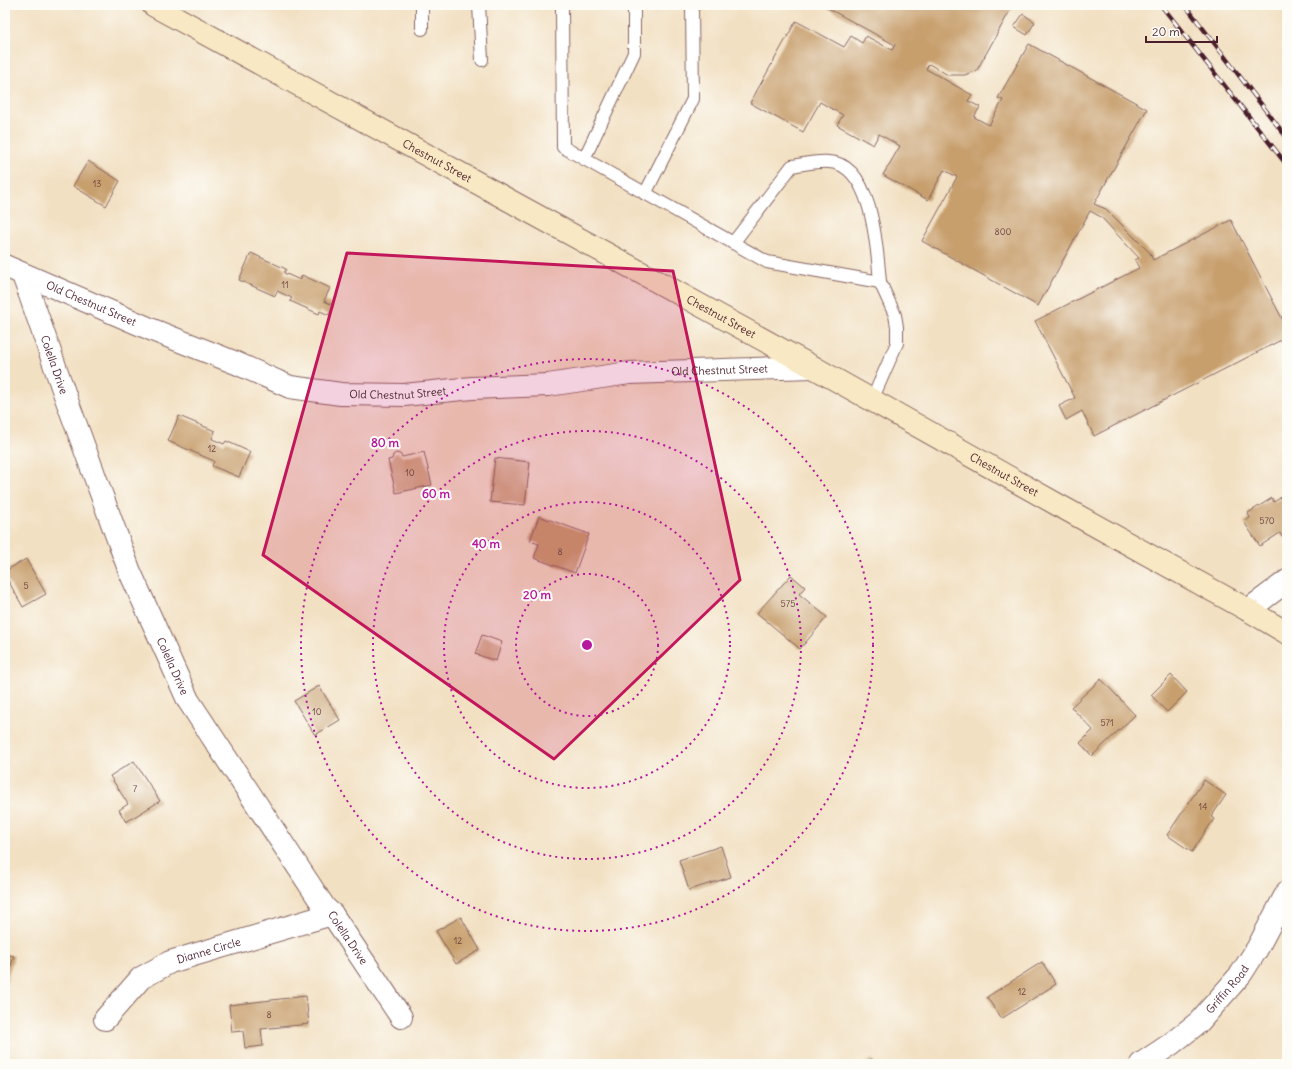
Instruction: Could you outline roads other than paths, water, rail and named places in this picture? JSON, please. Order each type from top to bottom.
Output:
[{"type":"main road","name":"Chestnut Street","points":[[153,5],[813,367],[1287,633]]},
{"type":"street","name":"Old Chestnut Street","points":[[14,271],[154,331],[236,363],[290,387],[341,394],[404,395],[472,388],[548,385],[629,373],[813,367]]},
{"type":"street","name":"Colella Drive","points":[[14,271],[69,406],[130,572],[188,700],[325,908],[332,914],[401,1017]]},
{"type":"street","points":[[1248,610],[1287,581]]},
{"type":"street","name":"Griffin Road","points":[[1141,1064],[1171,1044],[1199,1022],[1241,974],[1257,949],[1287,892]]},
{"type":"street","name":"Dianne Circle","points":[[105,1019],[141,978],[170,962],[332,914]]},
{"type":"lane","points":[[422,5],[422,29]]},
{"type":"lane","points":[[479,5],[482,60]]},
{"type":"lane","points":[[562,5],[563,148],[767,262],[880,282]]},
{"type":"lane","points":[[584,159],[634,53],[634,5]]},
{"type":"lane","points":[[645,194],[693,99],[692,5]]},
{"type":"lane","points":[[733,243],[792,166],[829,162],[840,165],[849,171],[862,188],[875,229],[880,282],[895,315],[897,328],[897,343],[872,400]]},
{"type":"railway","points":[[1161,5],[1287,165]]},
{"type":"railway","points":[[1185,5],[1287,138]]}]
